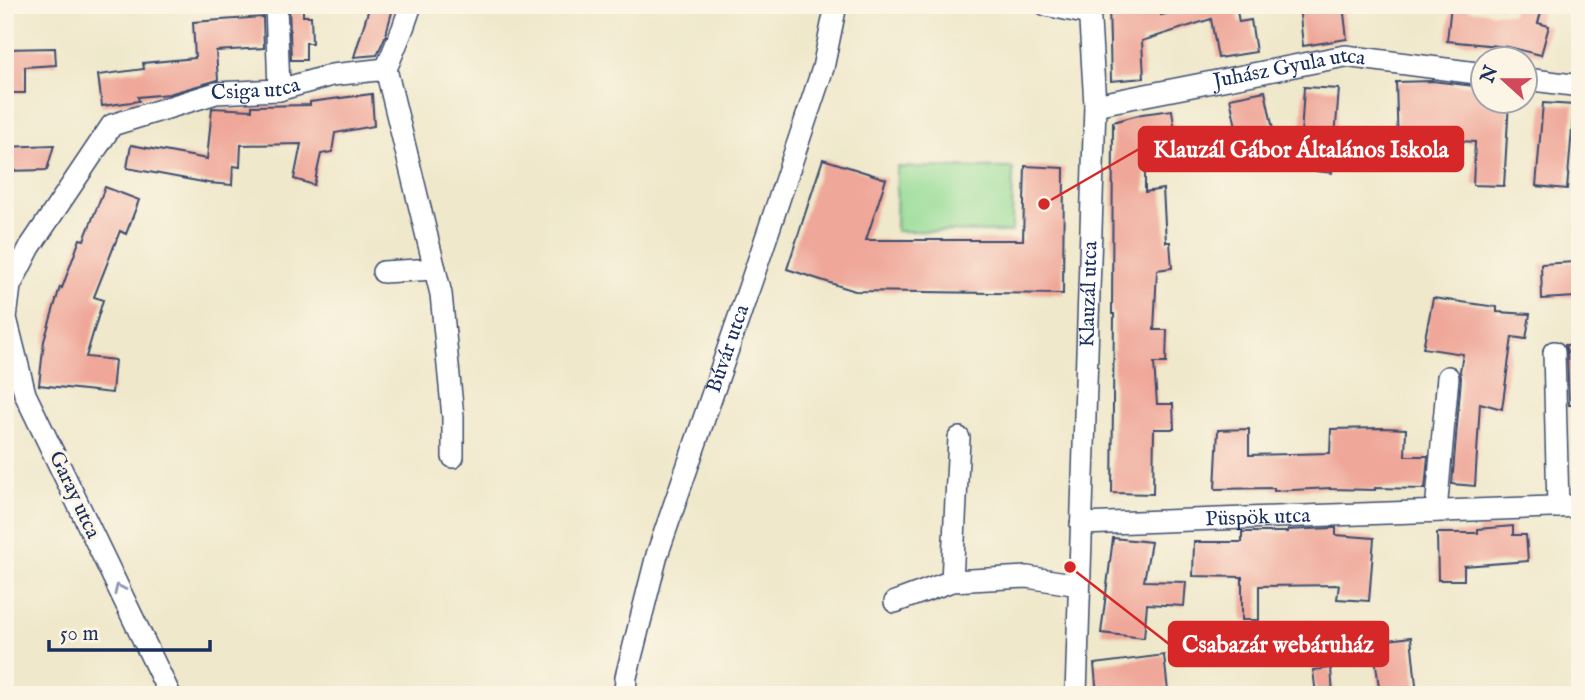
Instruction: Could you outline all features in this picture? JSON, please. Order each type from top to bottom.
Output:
[{"type":"street","points":[[276,5],[279,90]]},
{"type":"street","points":[[411,5],[386,69],[441,294],[453,417],[453,457]]},
{"type":"street","name":"Búvár utca","points":[[625,695],[626,677],[657,555],[823,68],[836,5]]},
{"type":"street","points":[[1046,5],[1089,10]]},
{"type":"street","name":"Klauzál utca","points":[[1076,695],[1095,105],[1089,10]]},
{"type":"street","name":"Juhász Gyula utca","points":[[1095,105],[1345,57],[1470,72]]},
{"type":"street","name":"Csiga utca","points":[[8,286],[30,247],[112,125],[216,93],[279,90],[332,75],[386,69]]},
{"type":"street","points":[[1540,81],[1580,86]]},
{"type":"street","points":[[383,272],[435,270]]},
{"type":"street","name":"Garay utca","points":[[8,286],[6,318],[26,394],[170,695]]},
{"type":"street","points":[[1555,352],[1558,507]]},
{"type":"street","points":[[1436,511],[1448,377]]},
{"type":"street","points":[[952,581],[959,438]]},
{"type":"street","name":"Püspök utca","points":[[1081,524],[1580,506]]},
{"type":"street","points":[[895,602],[952,581],[1027,577],[1079,585]]},
{"type":"green space","points":[[897,167],[1013,168],[1012,232],[896,231]]},
{"type":"building","points":[[289,5],[303,5],[303,16],[311,16],[312,43],[306,43],[306,60],[291,60]]},
{"type":"building","points":[[370,5],[394,5],[377,55],[354,57]]},
{"type":"building","points":[[1109,5],[1160,5],[1161,15],[1204,5],[1239,5],[1239,22],[1251,20],[1256,52],[1218,58],[1211,19],[1142,41],[1144,78],[1111,81]]},
{"type":"building","points":[[1299,5],[1343,5],[1347,39],[1303,46]]},
{"type":"building","points":[[1451,5],[1469,5],[1469,10],[1512,14],[1514,5],[1543,5],[1538,23],[1549,26],[1541,55],[1540,46],[1498,46],[1447,41]]},
{"type":"building","points":[[263,17],[264,48],[216,51],[218,80],[169,94],[138,97],[139,101],[102,106],[98,75],[144,69],[143,63],[195,58],[193,22]]},
{"type":"building","points":[[55,48],[56,65],[25,67],[25,93],[5,93],[5,49]]},
{"type":"building","points":[[1432,81],[1470,85],[1470,116],[1508,116],[1504,186],[1473,185],[1475,142],[1431,139],[1431,146],[1398,147],[1396,82]]},
{"type":"building","points":[[1304,87],[1339,89],[1332,173],[1299,169]]},
{"type":"building","points":[[1265,91],[1276,144],[1241,151],[1230,98]]},
{"type":"building","points":[[372,94],[374,126],[335,133],[332,152],[321,154],[314,185],[294,179],[301,144],[241,145],[240,167],[233,166],[232,185],[127,168],[131,145],[207,159],[212,108],[252,110],[252,106],[310,105],[310,102]]},
{"type":"building","points":[[1543,103],[1574,105],[1567,189],[1536,186]]},
{"type":"building","points":[[1172,110],[1176,139],[1145,143],[1145,192],[1163,189],[1166,242],[1170,242],[1172,268],[1157,270],[1154,330],[1167,330],[1166,363],[1154,363],[1157,404],[1173,404],[1174,429],[1154,429],[1153,494],[1112,493],[1113,122]]},
{"type":"building","points":[[54,145],[47,170],[5,171],[5,147]]},
{"type":"building","points":[[823,159],[886,179],[866,240],[1023,240],[1025,166],[1064,168],[1063,294],[855,291],[787,269]]},
{"type":"building","points":[[105,187],[139,200],[126,234],[120,231],[94,297],[103,300],[86,357],[115,360],[112,393],[39,385],[44,341],[60,287],[62,288],[80,239],[84,240]]},
{"type":"building","points":[[1575,262],[1576,297],[1542,299],[1541,264]]},
{"type":"building","points":[[1433,298],[1497,307],[1497,312],[1530,314],[1526,339],[1512,337],[1502,409],[1480,403],[1475,486],[1452,484],[1463,354],[1423,348]]},
{"type":"building","points":[[1565,345],[1580,345],[1580,405],[1569,405]]},
{"type":"building","points":[[1249,429],[1249,455],[1330,453],[1331,429],[1406,429],[1405,456],[1428,456],[1425,489],[1215,489],[1218,430]]},
{"type":"building","points":[[1513,526],[1513,535],[1526,535],[1528,561],[1464,566],[1464,580],[1438,580],[1437,533],[1478,533],[1478,529]]},
{"type":"building","points":[[1336,528],[1336,535],[1374,538],[1369,601],[1337,599],[1339,585],[1259,586],[1259,620],[1242,620],[1242,577],[1193,576],[1194,542],[1242,542],[1242,532]]},
{"type":"building","points":[[1113,538],[1151,542],[1144,581],[1186,582],[1184,606],[1147,604],[1144,638],[1101,633]]},
{"type":"building","points":[[1411,637],[1417,695],[1380,695],[1373,642]]},
{"type":"building","points":[[1164,655],[1168,691],[1097,695],[1094,664]]},
{"type":"building","points":[[1331,668],[1333,695],[1316,695],[1313,670]]},
{"type":"place","name":"Klauzál Gábor Általános Iskola","points":[[1044,204]]},
{"type":"place","name":"Csabazár webáruház","points":[[1070,567]]}]
